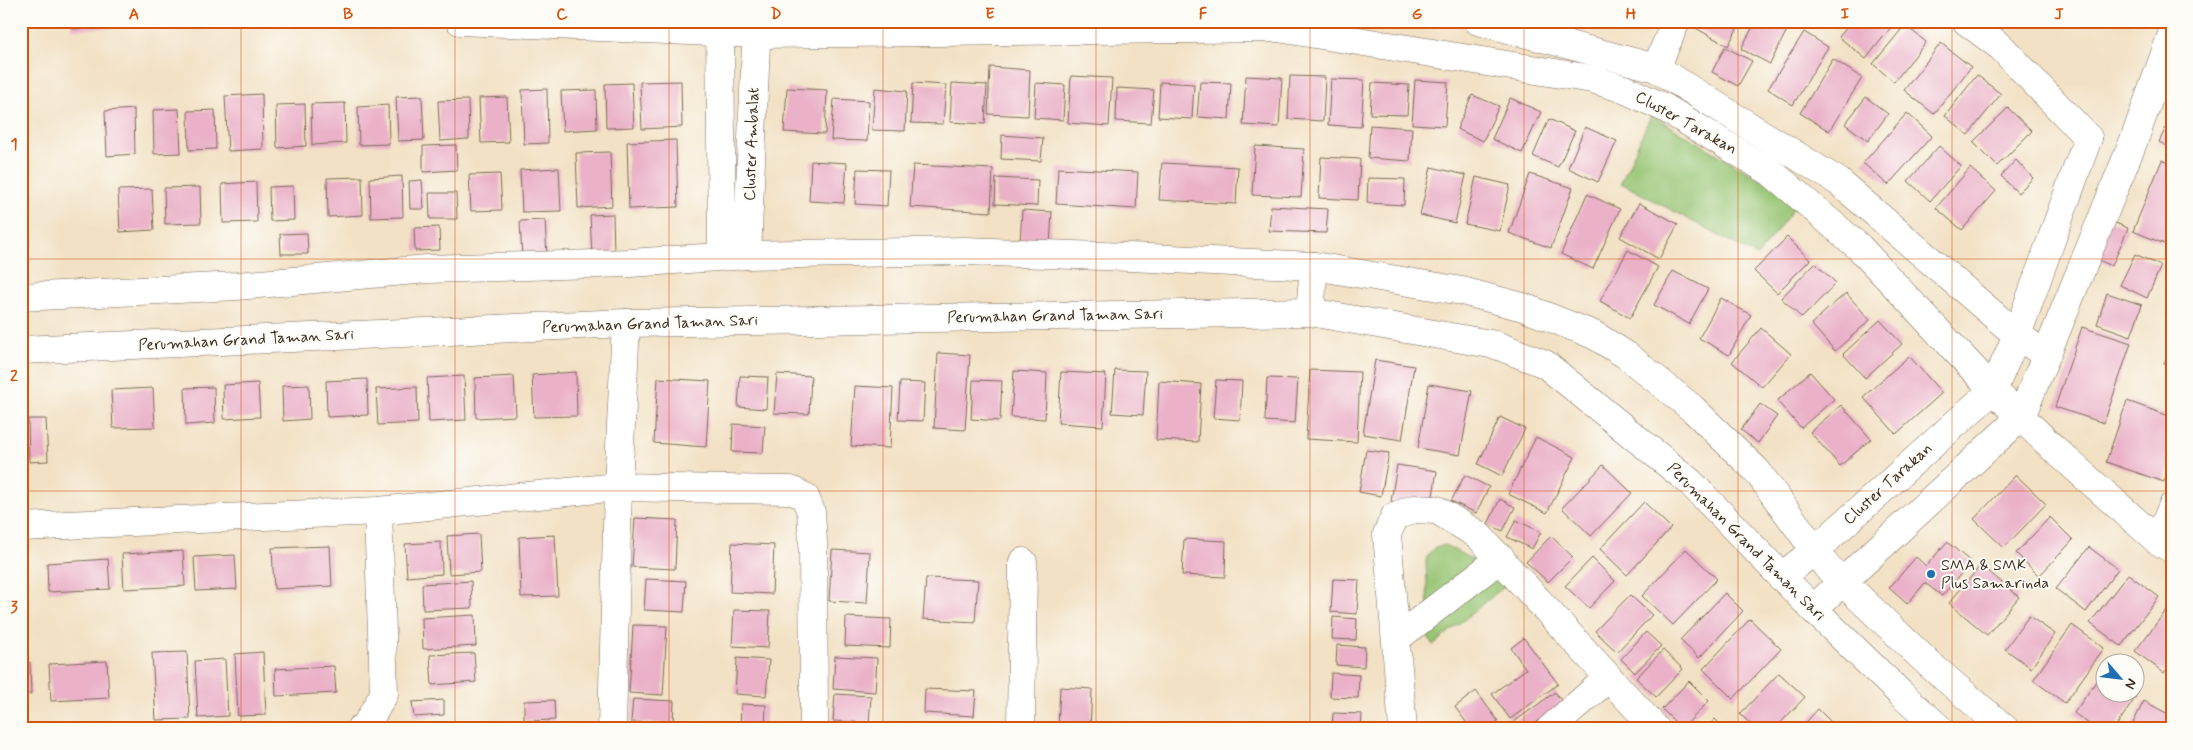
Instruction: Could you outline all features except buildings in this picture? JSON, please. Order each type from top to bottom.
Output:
[{"type":"street","points":[[460,21],[720,27],[1278,28],[1301,26]]},
{"type":"street","points":[[1478,21],[1656,68],[1839,182],[2017,335],[2046,356]]},
{"type":"street","points":[[1656,68],[1676,21]]},
{"type":"street","points":[[1966,21],[2001,47],[2088,138],[2134,140]]},
{"type":"street","name":"Cluster Tarakan","points":[[1301,26],[1592,79],[1624,89],[1665,108],[1771,172],[1859,247],[1993,390],[2165,545]]},
{"type":"street","points":[[720,27],[735,256]]},
{"type":"street","name":"Cluster Ambalat","points":[[735,256],[757,27]]},
{"type":"street","points":[[1813,610],[2021,417],[2134,140],[2172,34]]},
{"type":"street","name":"Cluster Tarakan","points":[[1781,577],[1814,551],[1993,390],[2017,335],[2088,138]]},
{"type":"street","points":[[21,297],[237,286],[427,269],[630,262],[735,256],[965,251],[1130,256],[1314,266],[1462,292],[1523,308],[1594,334],[1626,355],[1694,410],[1757,471],[1814,551],[1844,583],[1996,726]]},
{"type":"street","points":[[1310,312],[1314,266]]},
{"type":"street","name":"Perumahan Grand Taman Sari","points":[[21,350],[626,323],[1310,312],[1496,345],[1545,364],[1690,482],[1813,610],[1900,694],[1940,729]]},
{"type":"street","points":[[612,729],[618,487],[626,323]]},
{"type":"street","points":[[21,527],[378,512],[618,487],[791,490],[805,497],[811,512],[813,542],[814,729]]},
{"type":"street","name":"Cluster Tarakan","points":[[2165,545],[2172,507]]},
{"type":"street","points":[[1403,729],[1387,534],[1395,516],[1414,509],[1436,510],[1478,535],[1656,729]]},
{"type":"street","points":[[360,729],[365,727],[384,694],[378,512]]},
{"type":"street","points":[[1397,638],[1501,558]]},
{"type":"street","points":[[1021,729],[1023,562]]},
{"type":"street","points":[[1550,729],[1608,678]]},
{"type":"green space","points":[[1651,115],[1799,202],[1757,256],[1621,183]]},
{"type":"green space","points":[[1445,545],[1505,577],[1507,581],[1504,587],[1433,645],[1429,639],[1426,561],[1430,551]]},
{"type":"place","name":"SMA & SMK Plus Samarinda","points":[[1931,574]]}]
